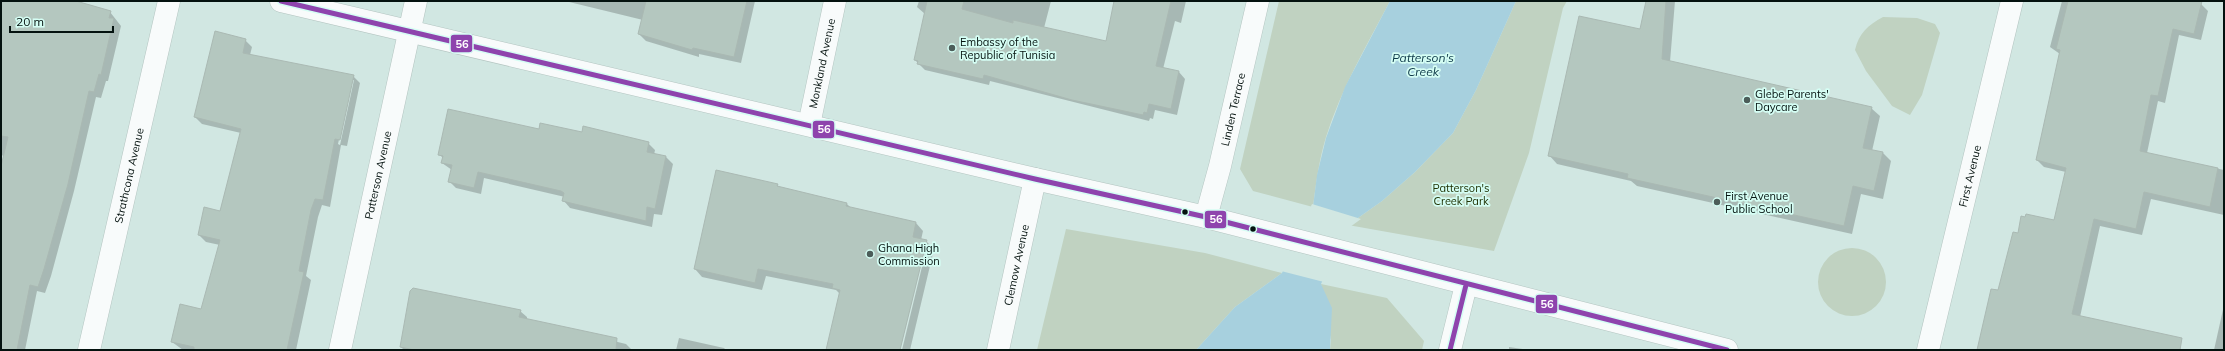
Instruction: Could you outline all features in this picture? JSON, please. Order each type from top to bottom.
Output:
[{"type":"street","name":"Strathcona Avenue","points":[[89,350],[169,1]]},
{"type":"street","points":[[282,1],[1206,218],[1727,350]]},
{"type":"street","name":"Patterson Avenue","points":[[340,350],[416,1]]},
{"type":"street","name":"Monkland Avenue","points":[[809,125],[835,1]]},
{"type":"street","name":"Linden Terrace","points":[[1206,218],[1220,166],[1258,1]]},
{"type":"street","name":"First Avenue","points":[[1928,350],[2012,1]]},
{"type":"street","name":"Clemow Avenue","points":[[998,350],[1035,179]]},
{"type":"street","points":[[1450,350],[1466,285]]},
{"type":"green space","points":[[1279,1],[1390,1],[1355,68],[1332,119],[1321,154],[1313,207],[1253,191],[1240,169]]},
{"type":"green space","name":"Patterson's Creek Park","points":[[1516,1],[1567,1],[1563,8],[1529,153],[1494,251],[1348,225],[1382,201],[1415,172],[1453,133],[1476,90]]},
{"type":"green space","points":[[1883,17],[1917,18],[1935,24],[1940,33],[1922,95],[1910,115],[1892,106],[1866,71],[1855,50],[1859,39],[1865,30]]},
{"type":"green space","points":[[1066,229],[1205,253],[1282,273],[1235,307],[1196,350],[1037,350]]},
{"type":"green space","points":[[1852,248],[1865,251],[1876,258],[1883,269],[1886,282],[1883,295],[1876,306],[1865,313],[1852,316],[1839,313],[1828,306],[1821,295],[1818,282],[1821,269],[1828,258],[1839,251]]},
{"type":"green space","points":[[1321,284],[1387,298],[1424,341],[1422,350],[1330,350],[1331,340]]},
{"type":"water","name":"Patterson's Creek","points":[[1390,1],[1516,1],[1476,90],[1453,133],[1415,172],[1382,201],[1348,225],[1321,284],[1332,308],[1330,350],[1196,350],[1235,307],[1282,273],[1313,207],[1317,175],[1326,138],[1345,87]]},
{"type":"pier","points":[[1312,204],[1361,219],[1350,227],[1324,282],[1281,271]]},
{"type":"building","points":[[1,1],[76,1],[111,11],[109,18],[114,18],[101,75],[99,74],[94,92],[89,91],[68,184],[44,269],[38,287],[30,285],[17,350],[1,350],[1,166],[8,137],[1,136]]},
{"type":"building","points":[[646,1],[747,1],[734,57],[693,48],[692,50],[638,34]]},
{"type":"building","points":[[927,1],[964,1],[962,9],[1013,23],[1013,20],[1106,41],[1114,1],[1171,1],[1156,66],[1179,71],[1171,109],[1149,104],[1147,113],[1144,112],[1143,115],[1072,100],[984,75],[983,79],[917,64],[918,61],[914,60]]},
{"type":"building","points":[[1646,1],[1666,1],[1662,59],[1872,107],[1863,148],[1883,152],[1874,191],[1853,186],[1844,226],[1627,178],[1628,174],[1548,156],[1579,16],[1640,29]]},
{"type":"building","points":[[2068,1],[2202,1],[2194,34],[2173,29],[2158,96],[2151,95],[2140,151],[2218,168],[2210,207],[2144,192],[2136,229],[2094,219],[2072,314],[2182,338],[2180,350],[1977,350],[1991,289],[1998,290],[2013,232],[2018,233],[2021,216],[2025,217],[2026,214],[2054,220],[2066,168],[2036,160],[2060,50],[2056,49]]},
{"type":"building","points":[[215,31],[246,39],[243,53],[354,75],[340,140],[335,139],[323,200],[315,199],[311,210],[299,271],[304,272],[287,350],[194,350],[194,347],[171,342],[180,304],[201,309],[220,240],[198,235],[204,207],[220,211],[241,129],[194,117]]},
{"type":"building","points":[[448,109],[539,129],[540,123],[582,132],[583,126],[649,142],[647,152],[666,156],[655,209],[647,207],[646,221],[562,201],[564,193],[561,191],[478,172],[474,188],[448,182],[452,165],[441,163],[443,156],[438,155]]},
{"type":"building","points":[[716,170],[778,184],[777,186],[847,203],[846,206],[916,222],[913,237],[927,240],[900,350],[826,350],[840,290],[832,288],[833,284],[758,269],[755,283],[694,269]]},
{"type":"building","points":[[413,288],[521,310],[519,317],[617,338],[616,350],[414,350],[400,347],[410,291]]},
{"type":"transit line","name":"56","points":[[281,1],[1035,179],[1206,217],[1727,350]]},
{"type":"transit line","name":"56","points":[[1450,350],[1466,285]]},
{"type":"place","name":"Embassy of the Republic of Tunisia","points":[[952,48]]},
{"type":"place","name":"Glebe Parents' Daycare","points":[[1747,100]]},
{"type":"place","name":"First Avenue Public School","points":[[1717,202]]},
{"type":"place","name":"Ghana High Commission","points":[[870,254]]}]
